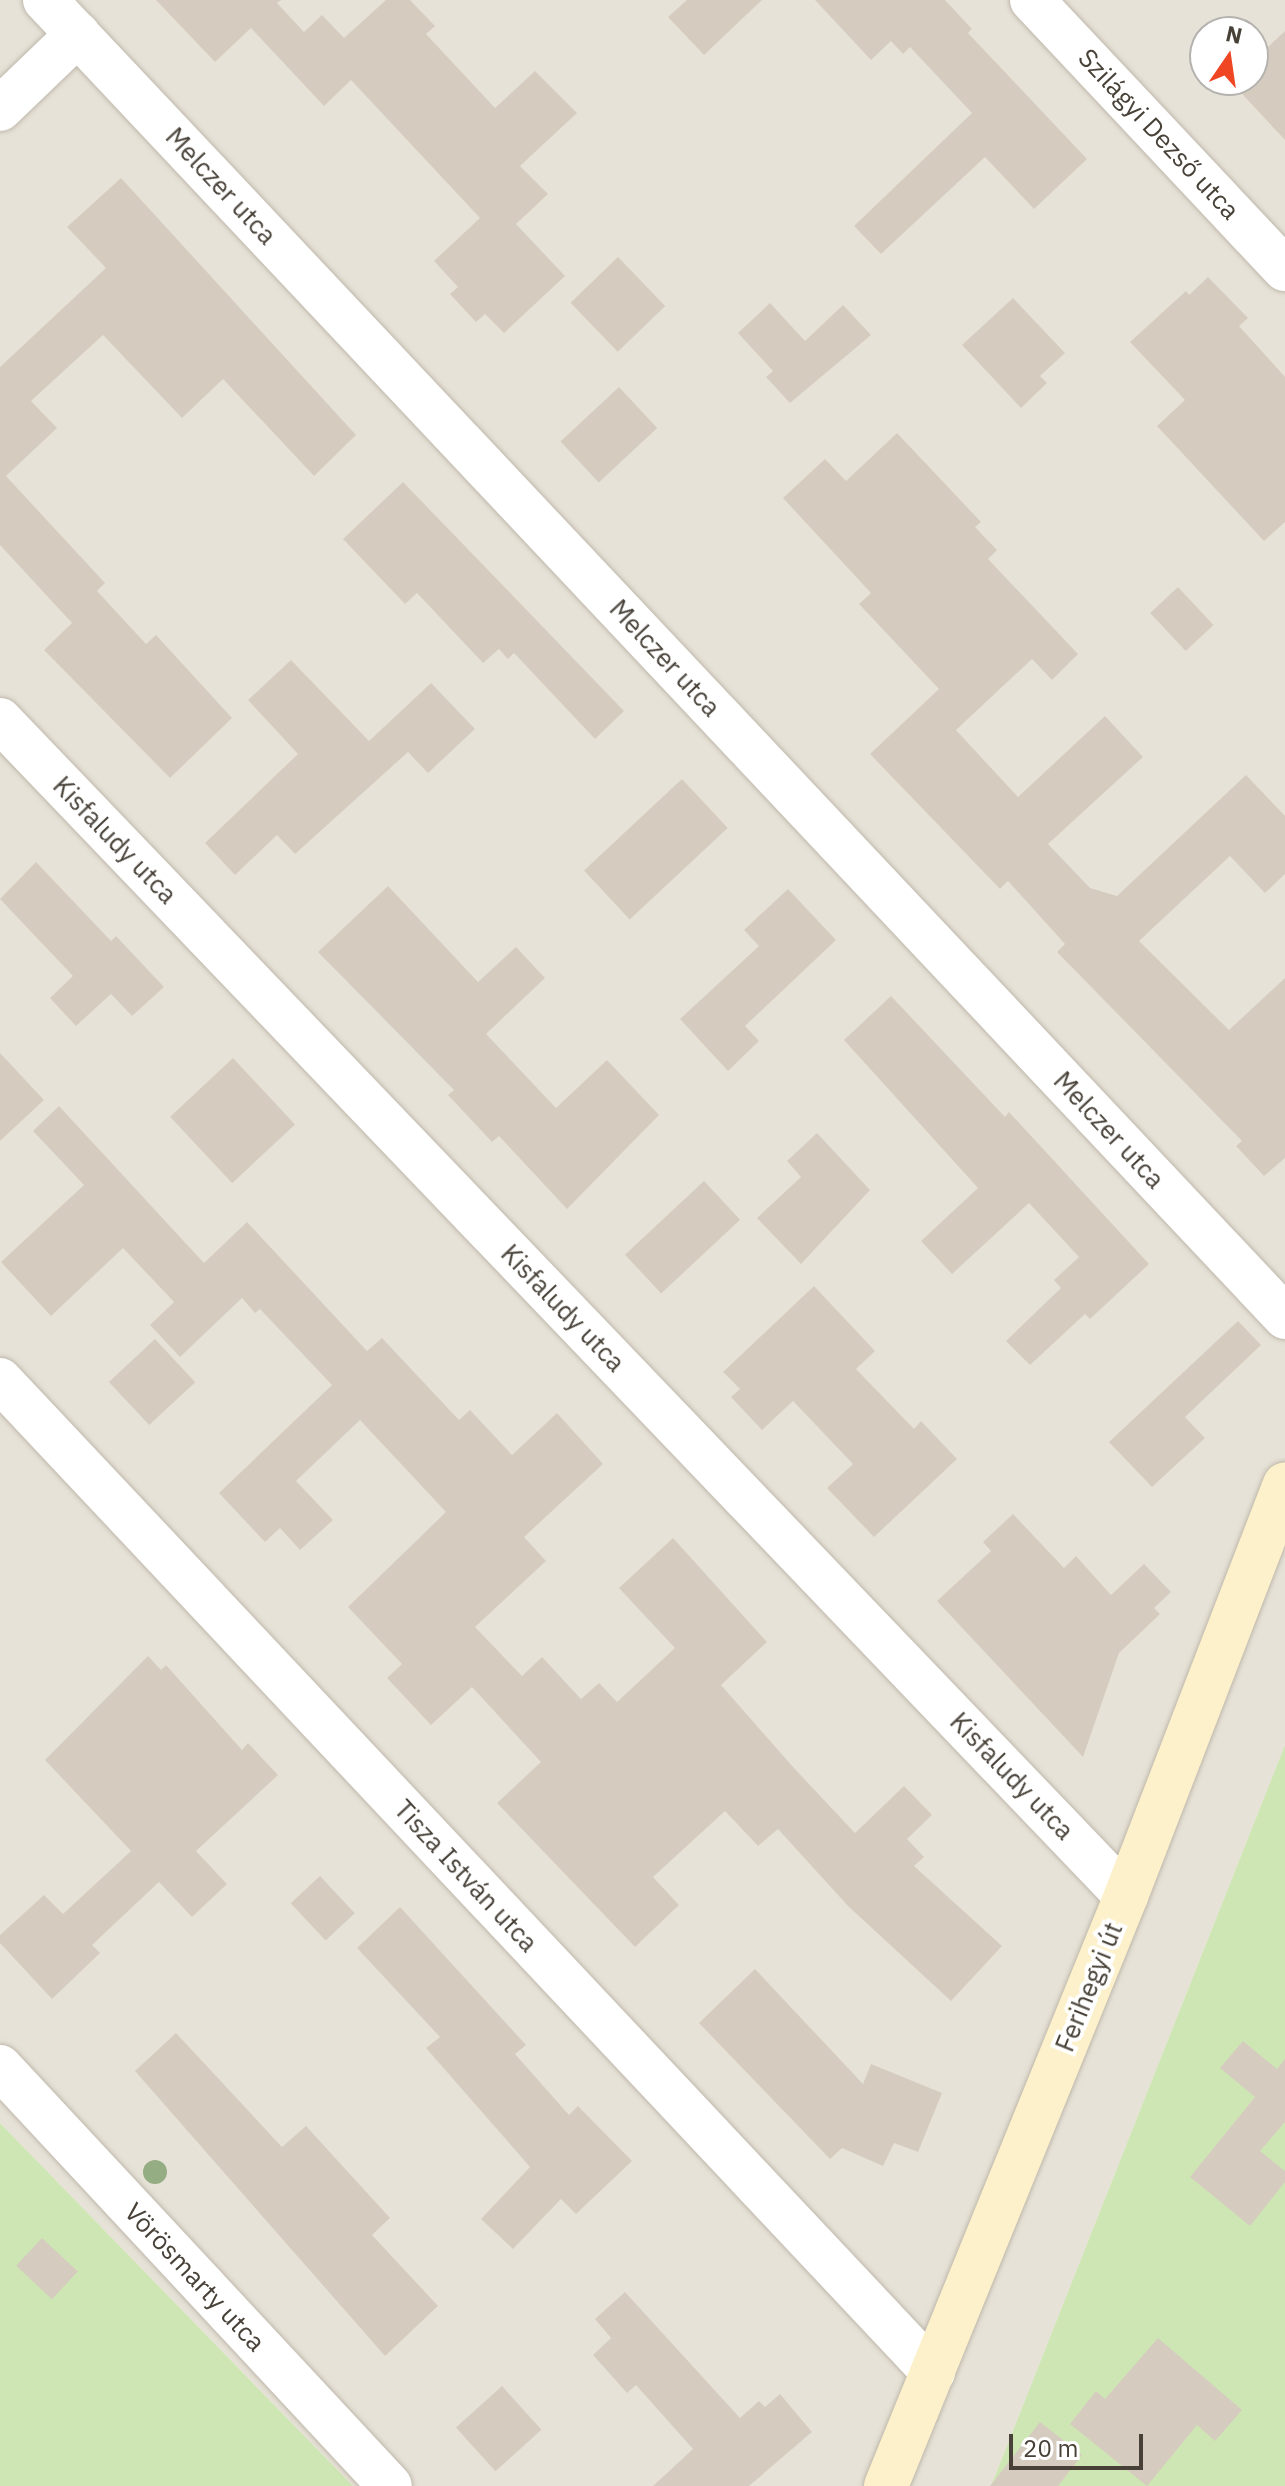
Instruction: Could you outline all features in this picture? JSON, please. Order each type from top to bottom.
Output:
[{"type":"main road","name":"Ferihegyi út","points":[[886,2486],[1126,1896],[1285,1485]]},
{"type":"street","name":"Melczer utca","points":[[45,0],[1285,1317]]},
{"type":"street","name":"Szilágyi Dezső utca","points":[[1032,0],[1285,269]]},
{"type":"street","points":[[0,109],[78,34]]},
{"type":"street","name":"Kisfaludy utca","points":[[0,720],[1126,1896]]},
{"type":"street","name":"Tisza István utca","points":[[0,1380],[933,2372]]},
{"type":"street","name":"Vörösmarty utca","points":[[0,2067],[390,2486]]},
{"type":"shaded area","points":[[0,0],[1285,0],[1285,1745],[991,2486],[353,2486],[0,2123]]},
{"type":"green space","points":[[1285,1745],[1285,2486],[991,2486]]},
{"type":"green space","points":[[0,2123],[353,2486],[0,2486]]},
{"type":"building","points":[[156,0],[281,0],[277,3],[304,32],[322,15],[344,38],[386,0],[410,0],[435,26],[426,34],[495,108],[535,71],[577,113],[520,166],[548,194],[516,224],[565,276],[504,333],[485,314],[476,322],[450,294],[458,287],[434,261],[480,218],[351,80],[324,106],[251,28],[215,62]]},
{"type":"building","points":[[687,0],[762,0],[704,55],[668,17]]},
{"type":"building","points":[[815,0],[945,0],[972,29],[968,33],[1087,159],[1034,209],[985,157],[881,254],[854,226],[972,113],[910,47],[903,54],[891,41],[871,60]]},
{"type":"building","points":[[1285,31],[1285,140],[1244,96],[1269,96],[1269,46]]},
{"type":"building","points":[[121,178],[356,435],[314,476],[223,379],[182,418],[103,335],[31,401],[57,428],[6,476],[105,583],[97,591],[146,644],[156,635],[232,718],[170,778],[44,650],[72,623],[0,545],[0,367],[106,268],[67,227]]},
{"type":"building","points":[[618,257],[665,306],[618,352],[571,303]]},
{"type":"building","points":[[1208,277],[1248,318],[1239,326],[1285,377],[1285,522],[1264,541],[1157,426],[1185,400],[1130,342],[1186,291],[1189,295]]},
{"type":"building","points":[[1013,298],[1065,353],[1040,376],[1047,383],[1021,408],[962,345]]},
{"type":"building","points":[[770,303],[805,341],[843,305],[871,335],[790,403],[766,377],[773,371],[738,333]]},
{"type":"building","points":[[619,387],[657,428],[599,483],[560,442]]},
{"type":"building","points":[[897,433],[981,522],[975,527],[997,550],[988,559],[1078,654],[1052,680],[1032,659],[956,730],[1018,797],[1105,716],[1143,757],[1048,844],[1090,888],[1117,896],[1246,775],[1285,816],[1285,874],[1265,893],[1230,856],[1139,941],[1229,1030],[1285,978],[1285,1158],[1264,1176],[1236,1146],[1242,1141],[1057,952],[1065,944],[1008,881],[1000,889],[870,754],[939,689],[859,604],[871,593],[783,498],[825,459],[846,481]]},
{"type":"building","points":[[403,482],[624,711],[595,739],[514,653],[508,659],[499,649],[483,663],[417,593],[405,604],[343,539]]},
{"type":"building","points":[[1178,587],[1213,625],[1186,651],[1150,613]]},
{"type":"building","points":[[291,660],[369,741],[431,683],[475,729],[428,773],[408,752],[295,854],[277,835],[235,875],[205,843],[298,754],[248,700]]},
{"type":"building","points":[[682,779],[728,828],[630,919],[584,870]]},
{"type":"building","points":[[36,862],[111,941],[116,936],[164,987],[132,1016],[111,994],[76,1026],[50,998],[73,976],[0,899]]},
{"type":"building","points":[[388,886],[478,982],[516,947],[545,978],[486,1034],[556,1108],[607,1060],[659,1115],[567,1209],[499,1136],[492,1142],[448,1095],[454,1090],[318,952]]},
{"type":"building","points":[[788,889],[836,940],[745,1026],[759,1041],[728,1071],[680,1019],[759,946],[744,930]]},
{"type":"building","points":[[891,996],[1005,1117],[1009,1112],[1149,1264],[1090,1319],[1085,1314],[1030,1365],[1006,1341],[1061,1288],[1054,1280],[1079,1257],[1029,1203],[952,1274],[921,1241],[978,1188],[844,1040]]},
{"type":"building","points":[[0,1053],[44,1100],[0,1141]]},
{"type":"building","points":[[233,1058],[295,1125],[232,1183],[170,1117]]},
{"type":"building","points":[[59,1106],[204,1263],[247,1222],[367,1351],[382,1338],[459,1420],[470,1410],[512,1455],[557,1413],[603,1464],[524,1537],[546,1561],[475,1627],[522,1676],[542,1657],[581,1699],[599,1683],[617,1702],[675,1648],[619,1588],[673,1538],[767,1642],[721,1685],[793,1767],[855,1833],[904,1786],[932,1815],[907,1839],[924,1857],[914,1866],[1002,1946],[951,2001],[848,1906],[778,1829],[758,1846],[725,1811],[653,1877],[679,1905],[635,1947],[497,1803],[541,1762],[472,1687],[431,1725],[387,1678],[402,1664],[348,1607],[446,1512],[360,1420],[296,1481],[333,1520],[300,1550],[280,1528],[265,1542],[219,1493],[332,1385],[260,1309],[255,1313],[242,1298],[180,1357],[150,1325],[174,1302],[123,1248],[51,1316],[1,1262],[84,1185],[33,1131]]},
{"type":"building","points":[[817,1133],[870,1190],[801,1264],[757,1218],[801,1177],[787,1161]]},
{"type":"building","points":[[704,1181],[740,1220],[661,1293],[625,1255]]},
{"type":"building","points":[[814,1286],[875,1351],[856,1369],[914,1429],[921,1421],[957,1459],[874,1537],[827,1488],[853,1464],[793,1401],[762,1430],[731,1397],[740,1389],[723,1372]]},
{"type":"building","points":[[1238,1321],[1261,1345],[1185,1417],[1205,1438],[1152,1487],[1109,1442]]},
{"type":"building","points":[[155,1339],[195,1382],[149,1425],[109,1382]]},
{"type":"building","points":[[1013,1514],[1064,1568],[1076,1556],[1111,1595],[1144,1564],[1171,1592],[1154,1608],[1160,1614],[1119,1653],[1083,1757],[937,1601],[991,1551],[983,1542]]},
{"type":"building","points":[[148,1656],[161,1670],[166,1665],[242,1750],[248,1743],[278,1775],[196,1851],[227,1884],[192,1917],[159,1882],[92,1945],[100,1953],[52,1999],[0,1943],[0,1935],[44,1895],[63,1914],[131,1851],[45,1760]]},
{"type":"building","points":[[320,1876],[355,1913],[326,1941],[291,1903]]},
{"type":"building","points":[[400,1907],[526,2045],[515,2054],[569,2115],[578,2106],[632,2161],[576,2214],[561,2199],[513,2249],[481,2219],[530,2167],[426,2048],[440,2037],[357,1948]]},
{"type":"building","points":[[755,1969],[863,2084],[871,2064],[942,2093],[918,2152],[894,2143],[883,2166],[842,2148],[830,2159],[699,2023]]},
{"type":"building","points":[[176,2033],[282,2147],[306,2126],[390,2218],[372,2235],[438,2306],[385,2356],[135,2071]]},
{"type":"building","points":[[1243,2041],[1277,2069],[1285,2059],[1285,2122],[1260,2151],[1285,2171],[1285,2182],[1250,2226],[1190,2177],[1255,2097],[1220,2068]]},
{"type":"building","points":[[42,2238],[78,2271],[52,2299],[16,2266]]},
{"type":"building","points":[[625,2292],[740,2418],[759,2401],[765,2407],[780,2394],[812,2432],[749,2486],[653,2486],[693,2449],[636,2385],[627,2393],[593,2355],[611,2338],[595,2319]]},
{"type":"building","points":[[1158,2338],[1242,2410],[1215,2441],[1197,2425],[1147,2486],[1070,2424],[1096,2391],[1105,2399]]},
{"type":"building","points":[[502,2386],[541,2430],[495,2471],[456,2427]]},
{"type":"building","points":[[1040,2422],[1082,2455],[1058,2486],[990,2486]]}]
